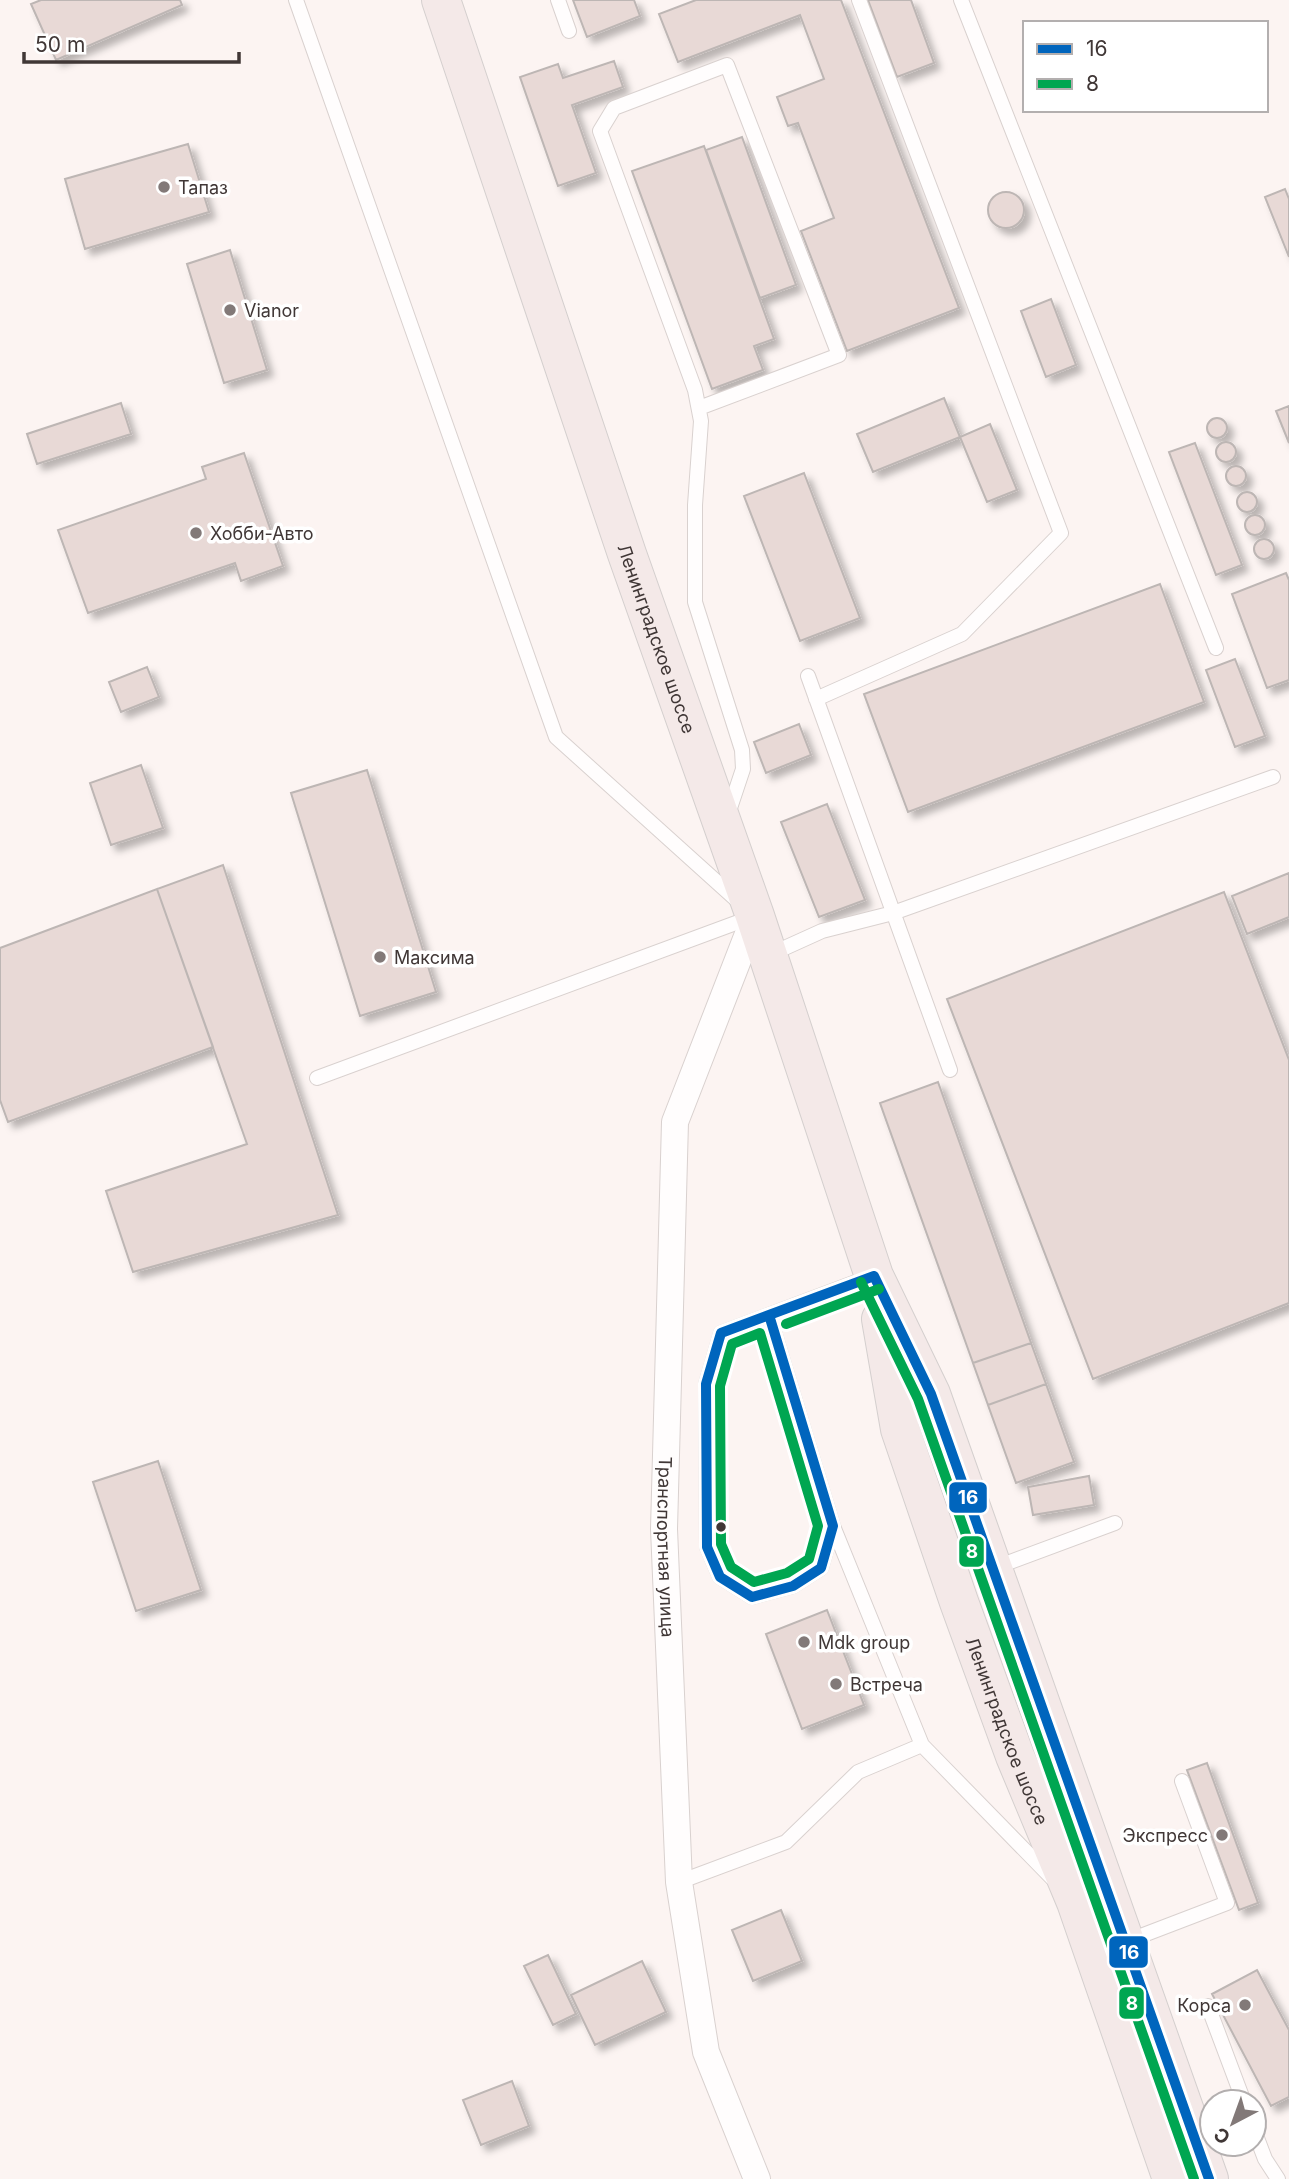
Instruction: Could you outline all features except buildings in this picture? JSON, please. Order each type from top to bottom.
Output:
[{"type":"main road","name":"Ленинградское шоссе","points":[[441,0],[623,541],[755,916],[874,1276],[931,1394],[1209,2179]]},
{"type":"main road","name":"Ленинградское шоссе","points":[[874,1276],[900,1429],[954,1590],[1015,1756],[1076,1902],[1172,2179]]},
{"type":"street","name":"Транспортная улица","points":[[755,916],[675,1122],[664,1529],[679,1882],[706,2052],[757,2179]]},
{"type":"lane","points":[[296,0],[556,737],[755,916],[317,1078]]},
{"type":"lane","points":[[558,0],[569,32]]},
{"type":"lane","points":[[816,699],[962,634],[1061,533],[859,0]]},
{"type":"lane","points":[[961,0],[1216,649]]},
{"type":"lane","points":[[699,408],[839,355],[727,65],[614,107],[600,131],[695,390],[699,408],[701,421],[695,505],[695,602],[742,750],[743,769],[723,828]]},
{"type":"lane","points":[[808,676],[950,1070]]},
{"type":"lane","points":[[768,955],[822,931],[893,913],[1273,777]]},
{"type":"lane","points":[[833,1526],[821,1568],[793,1586],[752,1597],[720,1577],[707,1547],[706,1384],[721,1332],[874,1276]]},
{"type":"lane","points":[[769,1315],[833,1526],[922,1745],[1076,1902]]},
{"type":"lane","points":[[993,1568],[1115,1524]]},
{"type":"lane","points":[[679,1882],[786,1842],[858,1772],[922,1745]]},
{"type":"lane","points":[[1125,1942],[1227,1903],[1182,1781]]},
{"type":"lane","points":[[1208,2006],[1239,2088]]},
{"type":"lane","points":[[1265,2158],[1278,2179]]},
{"type":"transit line","name":"16","points":[[874,1276],[931,1394],[1209,2179]]},
{"type":"transit line","name":"16","points":[[769,1315],[874,1276]]},
{"type":"transit line","name":"8","points":[[861,1282],[918,1399],[1194,2179]]},
{"type":"transit line","name":"8","points":[[786,1324],[879,1289]]},
{"type":"transit line","name":"16","points":[[769,1315],[833,1526],[821,1568],[793,1586],[752,1597],[720,1577],[707,1547],[706,1384],[721,1333],[769,1315]]},
{"type":"transit line","name":"8","points":[[760,1333],[818,1526],[809,1559],[787,1573],[754,1582],[731,1567],[721,1544],[720,1386],[732,1344],[760,1333]]},
{"type":"place","name":"Тапаз","points":[[164,187]]},
{"type":"place","name":"Vianor","points":[[230,310]]},
{"type":"place","name":"Хобби-Авто","points":[[196,533]]},
{"type":"place","name":"Максима","points":[[380,957]]},
{"type":"place","name":"Mdk group","points":[[804,1642]]},
{"type":"place","name":"Встреча","points":[[836,1684]]},
{"type":"place","name":"Экспресс","points":[[1222,1835]]},
{"type":"place","name":"Корса","points":[[1245,2005]]}]
